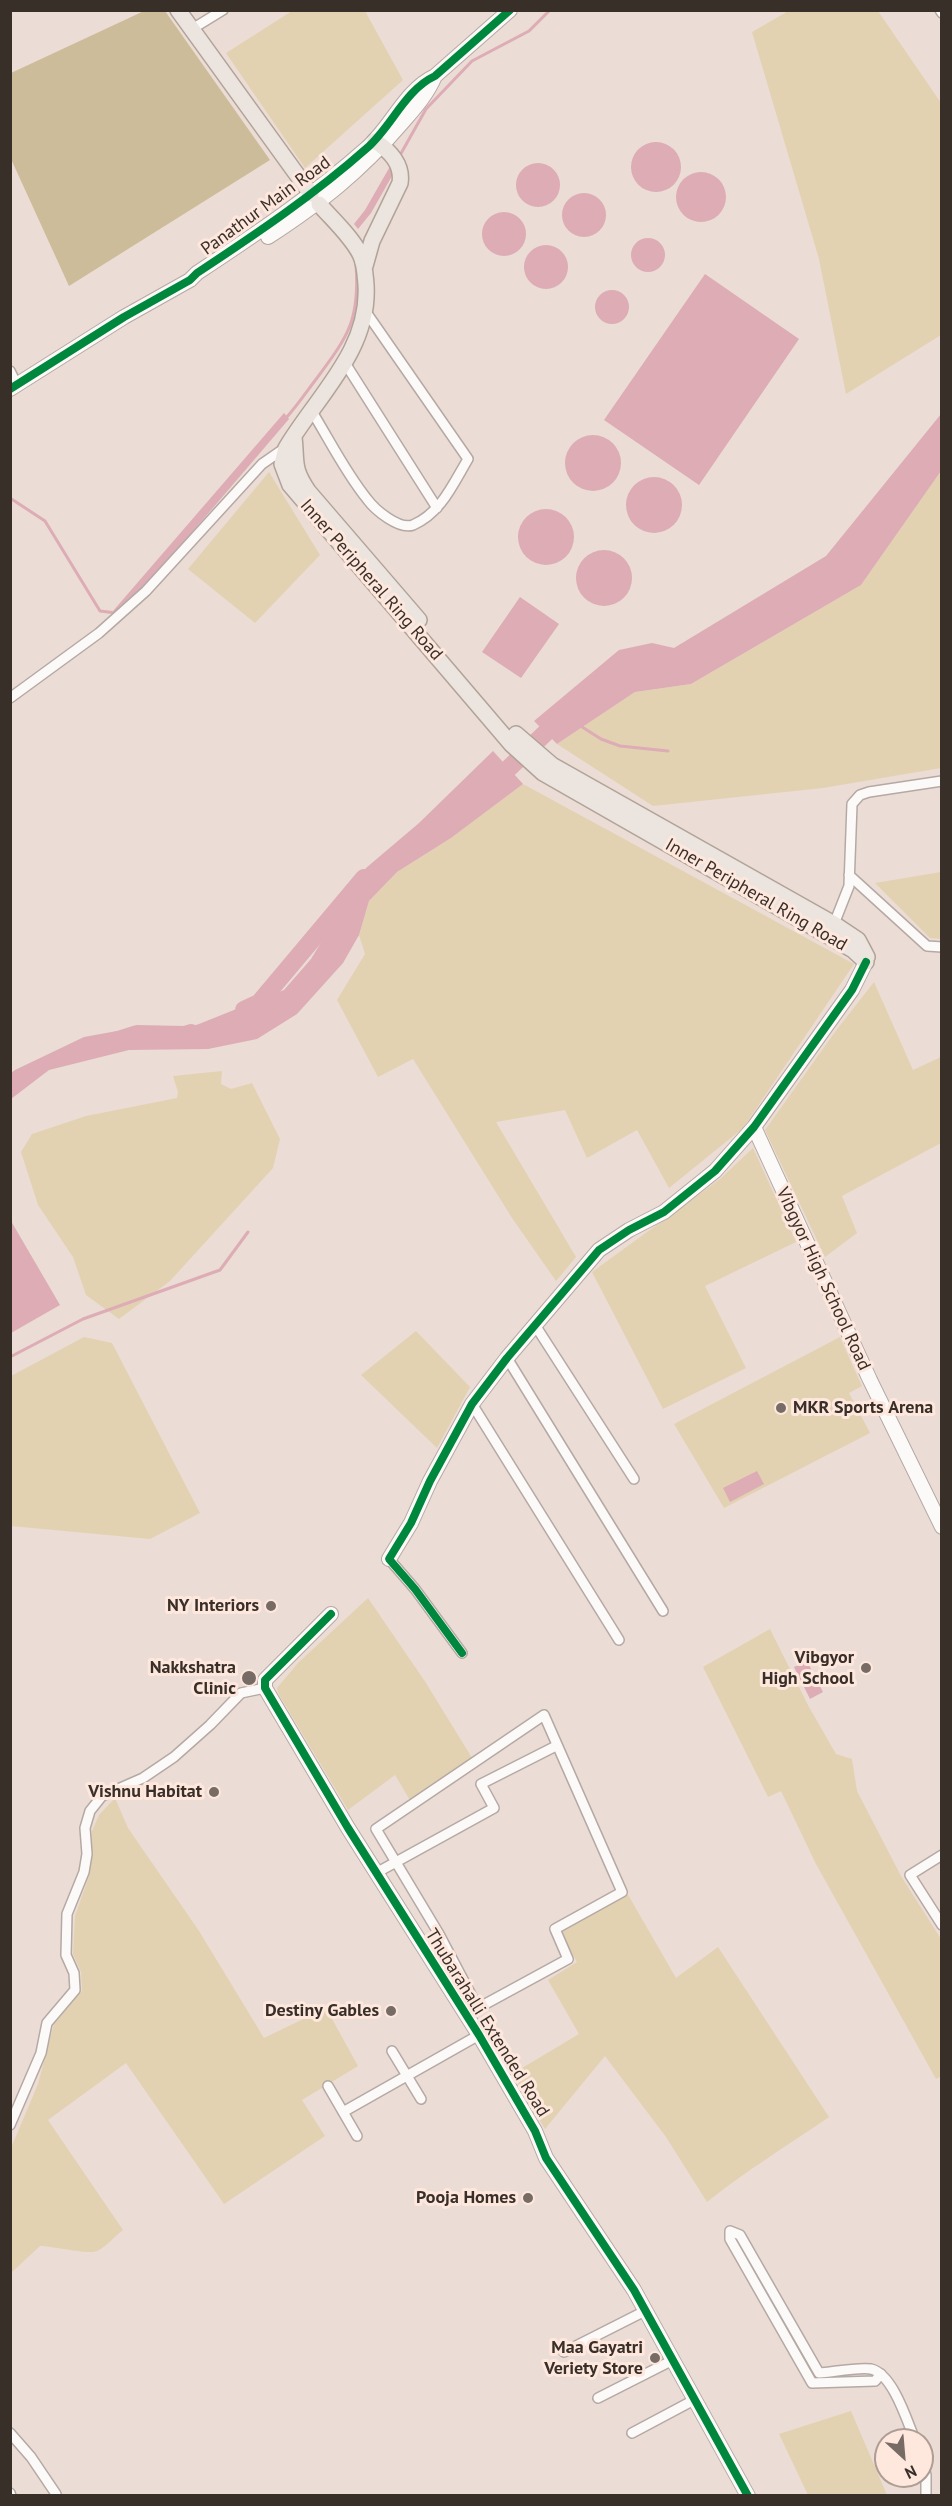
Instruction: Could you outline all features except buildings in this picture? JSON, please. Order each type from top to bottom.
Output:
[{"type":"main road","points":[[178,10],[315,199],[358,253],[366,312],[363,324],[345,363],[286,448]]},
{"type":"main road","points":[[358,253],[372,241],[400,183],[402,173],[387,151]]},
{"type":"main road","name":"Inner Peripheral Ring Road","points":[[294,434],[294,461],[298,475],[308,491],[515,741]]},
{"type":"main road","name":"Inner Peripheral Ring Road","points":[[286,448],[282,464],[290,485],[515,741],[547,769],[856,945]]},
{"type":"main road","name":"Inner Peripheral Ring Road","points":[[547,769],[834,924],[856,945],[866,962]]},
{"type":"street","points":[[192,29],[223,10]]},
{"type":"street","name":"Panathur Main Road","points":[[14,387],[124,317],[190,280],[202,280],[315,199],[387,151],[429,91],[435,76],[510,10]]},
{"type":"street","points":[[311,410],[367,500],[380,512],[407,526],[414,524],[441,505],[468,459],[366,312]]},
{"type":"street","points":[[345,363],[437,508]]},
{"type":"street","points":[[10,371],[14,387]]},
{"type":"street","points":[[10,698],[99,633],[139,598],[262,464],[286,448]]},
{"type":"street","points":[[834,924],[849,881],[852,804],[860,795],[942,781]]},
{"type":"street","points":[[849,881],[927,946],[942,947]]},
{"type":"street","points":[[462,1653],[415,1589],[389,1559],[411,1523],[430,1481],[472,1404],[546,1310],[599,1250],[629,1230],[664,1212],[707,1178],[754,1127],[852,990],[866,962]]},
{"type":"street","name":"Vibgyor High School Road","points":[[754,1127],[870,1380],[942,1527]]},
{"type":"street","points":[[536,1325],[634,1479]]},
{"type":"street","points":[[507,1358],[663,1611]]},
{"type":"street","points":[[472,1404],[619,1640]]},
{"type":"street","points":[[10,2125],[41,2053],[47,2023],[75,1990],[74,1973],[66,1955],[67,1914],[84,1872],[87,1854],[85,1828],[90,1811],[102,1796],[143,1778],[174,1757],[241,1693],[265,1688],[265,1680],[331,1614]]},
{"type":"street","name":"Thubarahalli Extended Road","points":[[265,1688],[282,1721],[376,1874],[479,2034],[535,2131],[546,2158],[645,2311],[748,2496]]},
{"type":"street","points":[[544,1715],[622,1892],[555,1929],[568,1959],[478,2008],[396,1862],[376,1829],[544,1715]]},
{"type":"street","points":[[376,1874],[494,1808],[481,1784],[556,1746]]},
{"type":"street","points":[[942,1855],[909,1875],[942,1925]]},
{"type":"street","points":[[930,1868],[942,1862]]},
{"type":"street","points":[[423,1947],[440,1937]]},
{"type":"street","points":[[343,2112],[479,2034]]},
{"type":"street","points":[[392,2051],[421,2099]]},
{"type":"street","points":[[328,2086],[357,2136]]},
{"type":"street","points":[[880,2374],[875,2381],[812,2383],[730,2239],[730,2231],[740,2235],[819,2373],[872,2369],[880,2374],[891,2386],[910,2428]]},
{"type":"street","points":[[773,2315],[783,2309]]},
{"type":"street","points":[[564,2352],[645,2311]]},
{"type":"street","points":[[786,2338],[796,2333]]},
{"type":"street","points":[[598,2398],[671,2361]]},
{"type":"street","points":[[842,2372],[843,2383]]},
{"type":"street","points":[[632,2433],[694,2400]]},
{"type":"street","points":[[10,2433],[27,2452],[56,2494]]},
{"type":"shaded area","points":[[790,10],[878,11],[941,103],[941,335],[846,394],[819,259],[752,32]]},
{"type":"shaded area","points":[[144,11],[165,11],[270,160],[69,286],[11,159],[11,73]]},
{"type":"shaded area","points":[[292,11],[365,11],[403,80],[305,168],[226,53]]},
{"type":"shaded area","points":[[656,142],[670,146],[677,153],[681,167],[677,181],[670,188],[656,192],[642,188],[635,181],[631,167],[635,153],[642,146]]},
{"type":"shaded area","points":[[392,163],[396,169],[371,213],[358,229],[354,224],[365,210]]},
{"type":"shaded area","points":[[538,163],[547,164],[554,169],[559,176],[559,194],[554,201],[547,206],[538,207],[529,206],[522,201],[517,194],[516,185],[517,176],[522,169],[529,164]]},
{"type":"shaded area","points":[[701,172],[715,176],[722,183],[726,197],[722,211],[715,218],[701,222],[687,218],[680,211],[676,197],[680,183],[687,176]]},
{"type":"shaded area","points":[[584,193],[593,194],[600,199],[605,206],[605,224],[600,231],[593,236],[584,237],[575,236],[568,231],[563,224],[562,215],[563,206],[568,199],[575,194]]},
{"type":"shaded area","points":[[504,212],[513,213],[520,218],[525,225],[525,243],[520,250],[513,255],[504,256],[495,255],[488,250],[483,243],[482,234],[483,225],[488,218],[495,213]]},
{"type":"shaded area","points":[[648,238],[660,243],[665,255],[660,267],[648,272],[636,267],[631,255],[636,243]]},
{"type":"shaded area","points":[[546,245],[555,246],[562,251],[567,258],[567,276],[562,283],[555,288],[546,289],[537,288],[530,283],[525,276],[524,267],[525,258],[530,251],[537,246]]},
{"type":"shaded area","points":[[705,274],[799,339],[699,485],[604,420]]},
{"type":"shaded area","points":[[612,290],[624,295],[629,307],[624,319],[612,324],[600,319],[595,307],[600,295]]},
{"type":"shaded area","points":[[284,413],[289,419],[118,619],[113,611]]},
{"type":"shaded area","points":[[941,414],[941,471],[861,585],[691,684],[635,692],[557,744],[534,721],[619,650],[652,643],[674,648],[826,556]]},
{"type":"shaded area","points":[[593,435],[604,437],[613,443],[619,452],[621,463],[619,474],[613,483],[604,489],[593,491],[582,489],[573,483],[567,474],[565,463],[567,452],[573,443],[582,437]]},
{"type":"shaded area","points":[[941,471],[941,768],[823,788],[653,806],[557,744],[635,692],[691,684],[861,585]]},
{"type":"shaded area","points":[[269,472],[320,555],[255,623],[188,569]]},
{"type":"shaded area","points":[[654,477],[665,479],[674,485],[680,494],[682,505],[680,516],[674,525],[665,531],[654,533],[643,531],[634,525],[628,516],[626,505],[628,494],[634,485],[643,479]]},
{"type":"shaded area","points":[[546,509],[557,511],[566,517],[572,526],[574,537],[572,548],[566,557],[557,563],[546,565],[535,563],[526,557],[520,548],[518,537],[520,526],[526,517],[535,511]]},
{"type":"shaded area","points":[[604,550],[615,552],[624,558],[630,567],[632,578],[630,589],[624,598],[615,604],[604,606],[593,604],[584,598],[578,589],[576,578],[578,567],[584,558],[593,552]]},
{"type":"shaded area","points":[[520,597],[559,624],[521,678],[482,652]]},
{"type":"shaded area","points":[[493,751],[523,784],[451,838],[397,872],[369,901],[359,935],[343,963],[297,1014],[257,1039],[208,1049],[129,1050],[49,1070],[11,1099],[11,1073],[84,1037],[117,1031],[160,1037],[284,990],[311,959],[366,868],[419,823]]},
{"type":"shaded area","points":[[523,784],[854,964],[743,1128],[669,1188],[637,1130],[587,1158],[565,1110],[496,1122],[576,1257],[556,1281],[512,1218],[413,1059],[378,1077],[337,1000],[365,954],[359,935],[369,901],[397,872],[451,838]]},
{"type":"shaded area","points":[[941,872],[941,939],[930,938],[875,883]]},
{"type":"shaded area","points":[[874,982],[913,1070],[941,1057],[941,1143],[842,1196],[857,1233],[825,1257],[765,1130]]},
{"type":"shaded area","points":[[222,1071],[221,1084],[231,1089],[252,1083],[280,1139],[273,1168],[170,1281],[119,1319],[86,1295],[73,1257],[38,1205],[21,1152],[32,1134],[86,1116],[177,1098],[178,1092],[173,1076]]},
{"type":"shaded area","points":[[753,1148],[796,1242],[705,1286],[746,1368],[663,1409],[592,1272],[720,1179]]},
{"type":"shaded area","points":[[11,1221],[60,1305],[10,1333]]},
{"type":"shaded area","points":[[416,1331],[470,1387],[437,1448],[361,1375]]},
{"type":"shaded area","points":[[84,1337],[112,1343],[200,1513],[150,1539],[11,1526],[11,1376]]},
{"type":"shaded area","name":"MKR Sports Arena","points":[[840,1337],[862,1386],[849,1393],[870,1433],[724,1508],[674,1424]]},
{"type":"shaded area","points":[[757,1471],[764,1484],[730,1502],[723,1488]]},
{"type":"shaded area","points":[[368,1598],[426,1683],[474,1761],[413,1805],[395,1775],[348,1810],[277,1688],[298,1663]]},
{"type":"shaded area","points":[[770,1629],[809,1707],[836,1754],[852,1759],[857,1791],[901,1876],[941,1939],[942,2076],[936,2079],[816,1864],[781,1791],[768,1797],[703,1667]]},
{"type":"shaded area","points":[[807,1661],[823,1692],[810,1699],[794,1667]]},
{"type":"shaded area","points":[[115,1798],[128,1828],[199,1931],[264,2038],[326,2008],[358,2066],[302,2100],[325,2136],[224,2204],[126,2063],[48,2120],[123,2230],[104,2247],[92,2252],[40,2246],[11,2273],[11,2148],[38,2084],[54,2024],[82,1991],[81,1972],[73,1954],[75,1916],[89,1876],[92,1831],[99,1815]]},
{"type":"shaded area","points":[[627,1893],[676,1978],[718,1947],[829,2117],[707,2202],[666,2137],[605,2056],[545,2129],[512,2074],[579,2034],[548,1980],[577,1962],[560,1932]]},
{"type":"shaded area","points":[[851,2411],[874,2465],[874,2488],[884,2488],[887,2495],[808,2495],[779,2434]]},
{"type":"waterway","points":[[399,157],[426,109],[472,61],[529,31],[550,10]]},
{"type":"waterway","points":[[286,418],[328,363],[350,326],[356,299],[356,264]]},
{"type":"waterway","points":[[10,498],[45,521],[100,611],[116,613]]},
{"type":"waterway","points":[[488,783],[508,769],[563,716]]},
{"type":"waterway","points":[[579,725],[601,739],[620,746],[668,751]]},
{"type":"waterway","points":[[244,1010],[259,1003],[364,878]]},
{"type":"waterway","points":[[115,1041],[137,1034],[185,1035],[191,1033]]},
{"type":"waterway","points":[[10,1357],[83,1319],[220,1270],[248,1232]]},
{"type":"cycle path","points":[[10,389],[124,317],[190,280],[305,198],[367,148],[415,90],[435,76],[510,10]]},
{"type":"cycle path","points":[[462,1653],[415,1589],[389,1559],[411,1523],[430,1481],[472,1404],[507,1358],[599,1250],[629,1230],[664,1212],[715,1171],[754,1127],[852,990],[866,962]]},
{"type":"cycle path","points":[[331,1614],[265,1680],[265,1688],[348,1828],[479,2035],[535,2131],[546,2158],[634,2290],[748,2496]]},
{"type":"place","name":"MKR Sports Arena","points":[[781,1408]]},
{"type":"place","name":"NY Interiors","points":[[271,1606]]},
{"type":"place","name":"Vibgyor High School","points":[[866,1668]]},
{"type":"place","name":"Nakkshatra Clinic","points":[[249,1678]]},
{"type":"place","name":"Vishnu Habitat","points":[[214,1792]]},
{"type":"place","name":"Destiny Gables","points":[[391,2011]]},
{"type":"place","name":"Pooja Homes","points":[[528,2198]]},
{"type":"place","name":"Maa Gayatri Veriety Store","points":[[655,2358]]}]
